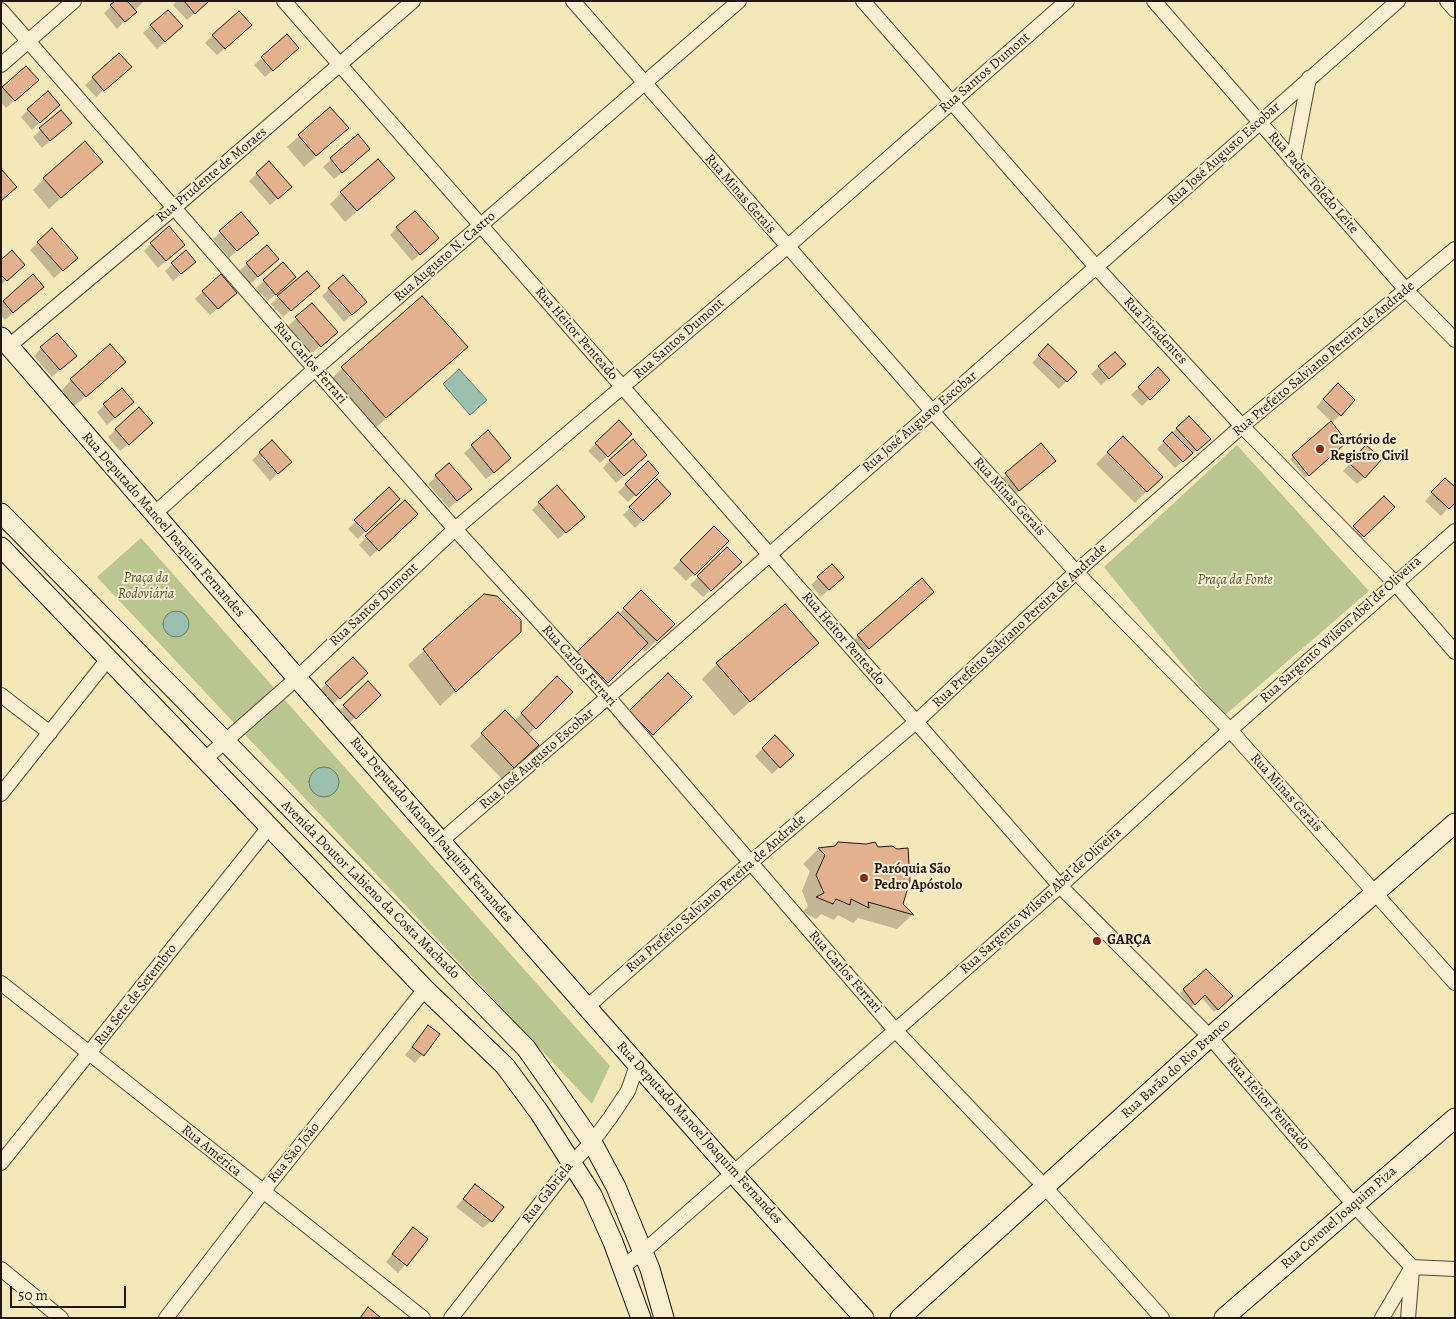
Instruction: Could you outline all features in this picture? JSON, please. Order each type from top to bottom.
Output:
[{"type":"main road","name":"Rua Deputado Manoel Joaquim Fernandes","points":[[3,339],[153,515],[637,1065],[864,1318]]},
{"type":"main road","name":"Avenida Doutor Labieno da Costa Machado","points":[[1,514],[526,1048],[592,1142],[616,1187],[643,1252],[664,1318]]},
{"type":"main road","name":"Avenida Doutor Labieno da Costa Machado","points":[[1,547],[425,989],[505,1066],[539,1112],[592,1195],[641,1318]]},
{"type":"main road","name":"Rua Barão do Rio Branco","points":[[900,1318],[1210,1037],[1455,824]]},
{"type":"main road","name":"Rua Coronel Joaquim Piza","points":[[1224,1318],[1455,1118]]},
{"type":"street","points":[[1,65],[74,1]]},
{"type":"street","name":"Rua Heitor Penteado","points":[[284,1],[1060,886],[1210,1037],[1354,1205],[1412,1267]]},
{"type":"street","name":"Rua Prudente de Moraes","points":[[3,339],[175,207],[341,66],[413,1]]},
{"type":"street","name":"Rua Minas Gerais","points":[[574,1],[787,248],[1076,572],[1230,730],[1455,983]]},
{"type":"street","name":"Rua Augusto N. Castro","points":[[153,515],[315,369],[646,85],[739,1]]},
{"type":"street","name":"Rua Tiradentes","points":[[863,1],[1097,268],[1242,426],[1394,582],[1455,652]]},
{"type":"street","name":"Rua Santos Dumont","points":[[205,759],[297,678],[455,529],[787,248],[1067,1]]},
{"type":"street","name":"Rua Padre Toledo Leite","points":[[1154,1],[1407,291],[1455,340]]},
{"type":"street","name":"Rua José Augusto Escobar","points":[[441,841],[1097,268],[1259,122],[1398,1]]},
{"type":"street","points":[[1447,1],[1455,10]]},
{"type":"street","name":"Rua Carlos Ferrari","points":[[1,10],[455,529],[608,697],[895,1030],[1044,1186],[1162,1318]]},
{"type":"street","points":[[1293,161],[1309,78]]},
{"type":"street","name":"Rua Prefeito Salviano Pereira de Andrade","points":[[587,1007],[750,863],[916,722],[1076,572],[1242,426],[1407,291],[1455,249]]},
{"type":"street","name":"Rua Sargento Wilson Abel de Oliveira","points":[[622,1267],[643,1252],[1060,886],[1394,582],[1455,530]]},
{"type":"street","points":[[1,794],[108,659]]},
{"type":"street","points":[[1,695],[50,733]]},
{"type":"street","name":"Rua Sete de Setembro","points":[[1,1163],[91,1053],[270,826]]},
{"type":"street","name":"Rua América","points":[[1,983],[423,1318]]},
{"type":"street","name":"Rua São João","points":[[166,1318],[262,1192],[425,989]]},
{"type":"street","name":"Rua Gabriela","points":[[451,1318],[572,1163],[592,1142],[628,1091],[637,1065]]},
{"type":"street","points":[[1412,1267],[1455,1270]]},
{"type":"street","points":[[1382,1318],[1412,1267]]},
{"type":"street","points":[[1408,1318],[1412,1267]]},
{"type":"street","points":[[1,1269],[62,1318]]},
{"type":"green space","name":"Praça da Fonte","points":[[1237,445],[1369,591],[1224,716],[1104,567]]},
{"type":"green space","name":"Praça da Rodoviária","points":[[141,538],[610,1066],[592,1104],[97,577]]},
{"type":"shaded area","points":[[459,369],[487,400],[470,415],[443,384]]},
{"type":"shaded area","points":[[176,611],[185,615],[189,624],[185,633],[176,637],[167,633],[163,624],[167,615]]},
{"type":"shaded area","points":[[324,767],[335,771],[339,782],[335,793],[324,797],[313,793],[309,782],[313,771]]},
{"type":"building","points":[[115,1],[127,1],[137,12],[125,22],[110,5]]},
{"type":"building","points":[[184,1],[209,1],[195,14]]},
{"type":"building","points":[[168,10],[183,26],[165,42],[150,25]]},
{"type":"building","points":[[239,11],[252,25],[225,49],[212,35]]},
{"type":"building","points":[[287,34],[299,48],[273,71],[261,57]]},
{"type":"building","points":[[119,53],[132,67],[104,91],[92,77]]},
{"type":"building","points":[[26,66],[39,80],[15,101],[2,87]]},
{"type":"building","points":[[48,91],[60,105],[40,123],[27,109]]},
{"type":"building","points":[[330,107],[349,128],[316,156],[298,135]]},
{"type":"building","points":[[61,110],[72,123],[50,141],[39,128]]},
{"type":"building","points":[[358,134],[370,149],[342,173],[330,158]]},
{"type":"building","points":[[85,141],[103,162],[61,198],[43,178]]},
{"type":"building","points":[[378,159],[395,178],[357,211],[340,192]]},
{"type":"building","points":[[269,161],[292,187],[278,199],[256,173]]},
{"type":"building","points":[[1,169],[17,187],[1,201]]},
{"type":"building","points":[[415,211],[439,238],[420,255],[396,227]]},
{"type":"building","points":[[241,212],[259,233],[237,251],[219,231]]},
{"type":"building","points":[[169,226],[185,245],[166,261],[150,243]]},
{"type":"building","points":[[52,228],[78,258],[63,271],[37,242]]},
{"type":"building","points":[[267,245],[279,259],[258,277],[246,263]]},
{"type":"building","points":[[12,250],[25,265],[7,281],[1,275],[1,260]]},
{"type":"building","points":[[186,250],[196,262],[181,274],[171,263]]},
{"type":"building","points":[[283,262],[296,277],[276,295],[263,280]]},
{"type":"building","points":[[307,271],[320,286],[291,311],[277,296]]},
{"type":"building","points":[[33,274],[44,287],[13,313],[3,301]]},
{"type":"building","points":[[221,274],[237,293],[218,309],[202,291]]},
{"type":"building","points":[[343,275],[367,302],[352,315],[328,288]]},
{"type":"building","points":[[422,296],[468,347],[386,418],[341,367]]},
{"type":"building","points":[[312,303],[338,332],[321,347],[295,317]]},
{"type":"building","points":[[57,333],[77,356],[60,370],[40,347]]},
{"type":"building","points":[[110,344],[126,362],[86,397],[70,379]]},
{"type":"building","points":[[1048,344],[1077,372],[1067,382],[1038,355]]},
{"type":"building","points":[[1115,352],[1126,364],[1109,379],[1098,366]]},
{"type":"building","points":[[1158,367],[1170,380],[1150,400],[1138,387]]},
{"type":"building","points":[[1338,383],[1355,400],[1341,416],[1323,399]]},
{"type":"building","points":[[122,388],[134,402],[115,418],[103,404]]},
{"type":"building","points":[[139,407],[153,423],[129,445],[115,429]]},
{"type":"building","points":[[1189,416],[1211,439],[1197,451],[1176,428]]},
{"type":"building","points":[[619,420],[632,434],[608,457],[595,443]]},
{"type":"building","name":"Cartório de Registro Civil","points":[[1331,421],[1347,442],[1309,476],[1292,455]]},
{"type":"building","points":[[488,430],[511,458],[494,473],[471,445]]},
{"type":"building","points":[[1172,432],[1193,453],[1183,462],[1163,441]]},
{"type":"building","points":[[1123,436],[1163,477],[1147,492],[1107,452]]},
{"type":"building","points":[[633,439],[647,455],[624,476],[609,460]]},
{"type":"building","points":[[272,440],[292,462],[278,474],[259,452]]},
{"type":"building","points":[[1041,443],[1056,461],[1019,491],[1005,473]]},
{"type":"building","points":[[1366,445],[1382,459],[1365,478],[1349,463]]},
{"type":"building","points":[[648,461],[659,473],[636,496],[625,484]]},
{"type":"building","points":[[449,463],[472,489],[457,501],[435,475]]},
{"type":"building","points":[[1445,478],[1455,487],[1455,503],[1449,509],[1431,492]]},
{"type":"building","points":[[657,479],[671,494],[643,521],[629,507]]},
{"type":"building","points":[[557,485],[585,517],[566,533],[538,502]]},
{"type":"building","points":[[389,487],[400,499],[366,532],[354,520]]},
{"type":"building","points":[[1384,496],[1395,507],[1364,537],[1353,526]]},
{"type":"building","points":[[405,500],[418,514],[379,551],[365,536]]},
{"type":"building","points":[[714,526],[729,541],[695,575],[680,560]]},
{"type":"building","points":[[727,547],[742,562],[711,591],[697,576]]},
{"type":"building","points":[[832,564],[844,577],[829,590],[817,577]]},
{"type":"building","points":[[922,578],[934,592],[869,649],[857,635]]},
{"type":"building","points":[[641,590],[675,624],[657,641],[623,608]]},
{"type":"building","points":[[484,594],[497,596],[521,620],[521,632],[456,692],[423,649]]},
{"type":"building","points":[[785,604],[819,643],[750,702],[716,663]]},
{"type":"building","points":[[618,612],[648,643],[608,683],[577,652]]},
{"type":"building","points":[[353,657],[368,673],[340,699],[325,683]]},
{"type":"building","points":[[668,673],[692,697],[653,735],[629,711]]},
{"type":"building","points":[[557,676],[573,692],[536,729],[521,713]]},
{"type":"building","points":[[368,681],[381,695],[356,719],[343,705]]},
{"type":"building","points":[[505,710],[539,745],[514,768],[481,733]]},
{"type":"building","points":[[775,735],[794,755],[780,768],[762,748]]},
{"type":"building","name":"Paróquia São Pedro Apóstolo","points":[[838,842],[866,844],[875,842],[878,847],[908,848],[910,881],[903,904],[914,915],[868,902],[869,908],[851,899],[850,905],[836,899],[833,904],[816,897],[824,893],[816,875],[825,855],[818,848],[835,846]]},
{"type":"building","points":[[1206,969],[1233,996],[1218,1010],[1205,995],[1195,1005],[1183,989]]},
{"type":"building","points":[[428,1025],[440,1034],[424,1056],[412,1047]]},
{"type":"building","points":[[475,1184],[504,1207],[492,1222],[463,1199]]},
{"type":"building","points":[[413,1227],[428,1239],[407,1266],[392,1254]]},
{"type":"building","points":[[368,1307],[381,1318],[360,1318]]},
{"type":"place","name":"Cartório de Registro Civil","points":[[1320,449]]},
{"type":"place","name":"Paróquia São Pedro Apóstolo","points":[[864,878]]},
{"type":"place","name":"GARÇA","points":[[1097,941]]}]
